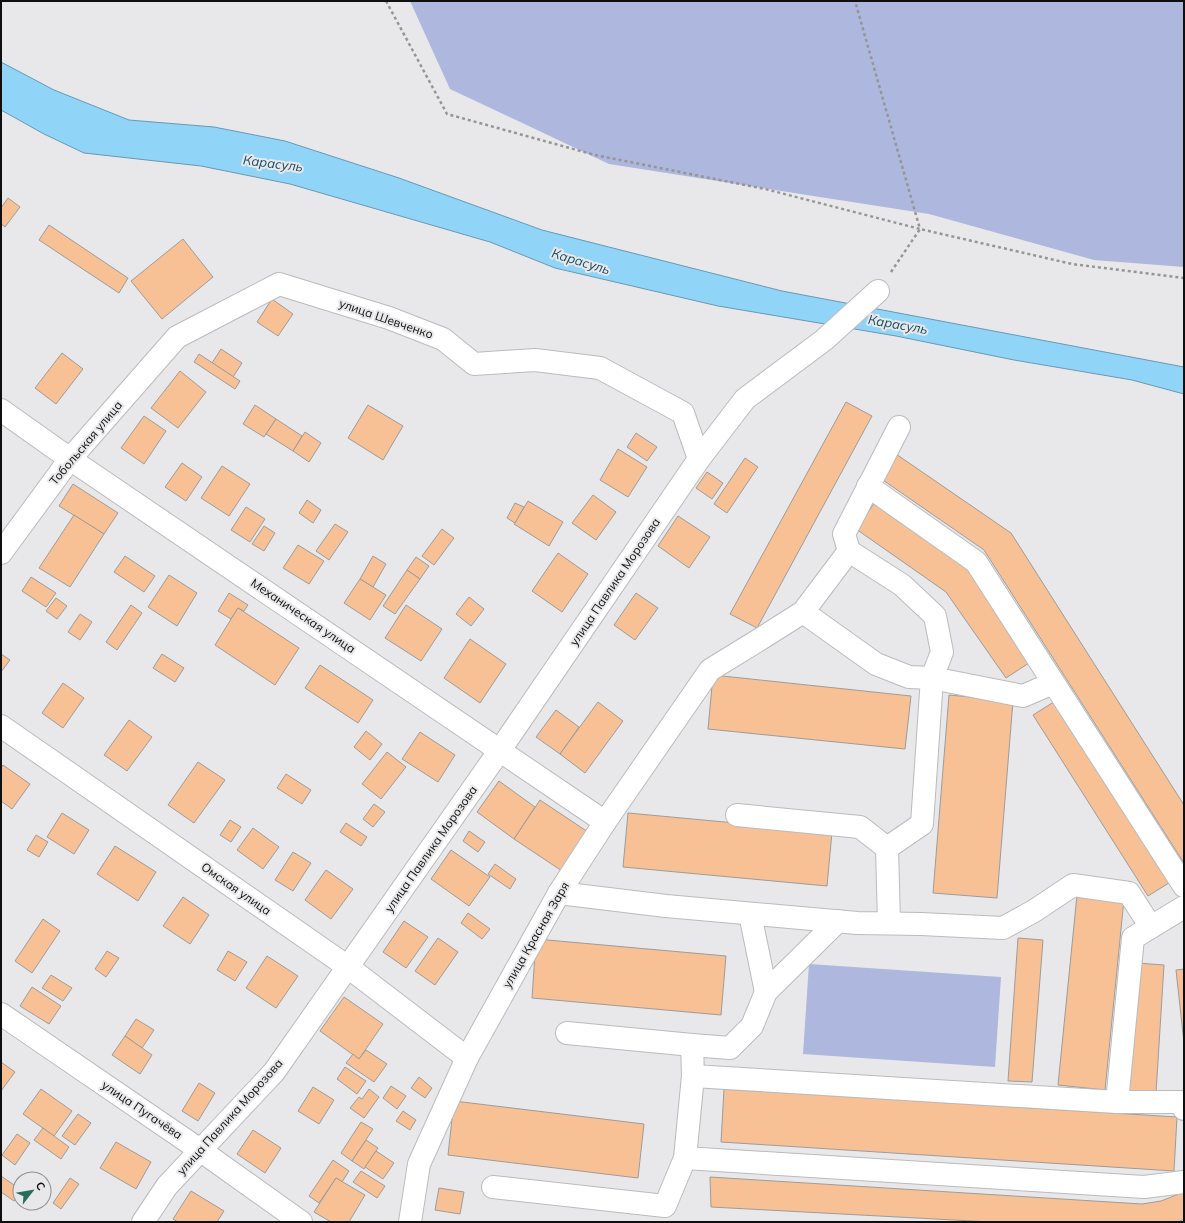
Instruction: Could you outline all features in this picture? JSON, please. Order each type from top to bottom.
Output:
[{"type":"street","name":"улица Шевченко","points":[[177,337],[279,284],[389,318],[443,339],[474,364],[535,360],[600,368],[683,413],[699,459]]},
{"type":"street","name":"улица Павлика Морозова","points":[[143,1222],[167,1186],[274,1072],[500,750],[699,459],[745,400],[824,340],[878,291]]},
{"type":"street","name":"Тобольская улица","points":[[1,552],[70,459],[177,337]]},
{"type":"street","name":"Механическая улица","points":[[1,410],[70,459],[605,822]]},
{"type":"street","points":[[887,848],[922,824],[932,678],[942,652],[935,616],[902,585],[849,551],[844,534],[899,427]]},
{"type":"street","points":[[868,486],[976,562],[1184,886]]},
{"type":"street","points":[[849,551],[802,612],[876,664],[909,677],[932,678],[1023,696],[1053,683]]},
{"type":"street","name":"улица Красная Заря","points":[[410,1222],[419,1164],[466,1058],[559,893],[605,822],[710,670],[802,612]]},
{"type":"street","name":"Омская улица","points":[[1,726],[348,967],[466,1058]]},
{"type":"street","points":[[737,815],[860,827],[887,848]]},
{"type":"street","points":[[887,848],[889,923]]},
{"type":"street","points":[[559,893],[666,906],[838,921],[1003,928],[1034,911],[1073,885],[1129,892],[1151,927]]},
{"type":"street","points":[[1117,1102],[1133,938],[1184,907]]},
{"type":"street","points":[[750,914],[766,992]]},
{"type":"street","points":[[567,1033],[730,1048],[752,1026],[766,992],[838,921]]},
{"type":"street","name":"улица Пугачёва","points":[[1,1014],[200,1150],[301,1222]]},
{"type":"street","points":[[493,1187],[665,1206],[685,1158],[693,1076],[692,1045]]},
{"type":"street","points":[[693,1076],[1117,1102],[1182,1102],[1184,1108]]},
{"type":"street","points":[[685,1158],[1144,1187],[1184,1182]]},
{"type":"path","points":[[386,1],[447,114],[595,155],[765,189],[920,229],[1072,264],[1184,278]]},
{"type":"path","points":[[855,1],[920,229]]},
{"type":"path","points":[[878,291],[920,229]]},
{"type":"shaded area","points":[[410,1],[1184,1],[1184,267],[1094,260],[929,214],[609,164],[450,89]]},
{"type":"shaded area","points":[[809,964],[1001,977],[995,1067],[803,1054]]},
{"type":"water","name":"Карасуль","points":[[1,62],[54,90],[129,120],[214,127],[285,141],[399,178],[542,230],[782,291],[1184,367],[1184,394],[1132,380],[1014,360],[896,336],[718,306],[555,268],[490,242],[290,184],[201,166],[84,153],[44,134],[1,110]]},
{"type":"building","points":[[8,198],[20,207],[5,227],[1,224],[1,208]]},
{"type":"building","points":[[49,225],[128,278],[119,293],[39,240]]},
{"type":"building","points":[[183,239],[213,277],[162,319],[131,281]]},
{"type":"building","points":[[272,299],[293,314],[278,336],[257,322]]},
{"type":"building","points":[[221,349],[242,363],[233,377],[212,363]]},
{"type":"building","points":[[62,353],[83,369],[56,404],[35,388]]},
{"type":"building","points":[[199,354],[240,381],[235,389],[194,362]]},
{"type":"building","points":[[180,371],[206,392],[178,428],[151,408]]},
{"type":"building","points":[[846,402],[872,416],[757,628],[730,614]]},
{"type":"building","points":[[255,405],[276,419],[264,437],[243,424]]},
{"type":"building","points":[[368,405],[403,426],[383,460],[348,438]]},
{"type":"building","points":[[144,416],[166,431],[144,464],[121,448]]},
{"type":"building","points":[[276,419],[302,436],[293,451],[266,434]]},
{"type":"building","points":[[305,432],[321,443],[309,462],[293,451]]},
{"type":"building","points":[[636,433],[657,447],[647,461],[627,447]]},
{"type":"building","points":[[618,449],[647,467],[628,497],[600,480]]},
{"type":"building","points":[[896,454],[1011,533],[1184,805],[1184,863],[984,550],[880,478]]},
{"type":"building","points":[[745,458],[758,467],[727,513],[714,504]]},
{"type":"building","points":[[182,463],[202,477],[186,501],[165,487]]},
{"type":"building","points":[[222,466],[250,484],[229,516],[201,498]]},
{"type":"building","points":[[707,472],[723,483],[712,499],[696,488]]},
{"type":"building","points":[[73,484],[118,513],[104,534],[59,506]]},
{"type":"building","points":[[593,495],[616,512],[596,540],[572,523]]},
{"type":"building","points":[[307,500],[321,510],[313,523],[299,513]]},
{"type":"building","points":[[528,501],[563,522],[549,546],[514,524]]},
{"type":"building","points":[[876,501],[966,564],[1029,663],[1006,678],[946,592],[856,529]]},
{"type":"building","points":[[515,503],[524,507],[515,523],[507,518]]},
{"type":"building","points":[[246,507],[265,519],[250,542],[231,530]]},
{"type":"building","points":[[74,515],[104,534],[70,587],[39,568]]},
{"type":"building","points":[[678,516],[710,537],[689,568],[658,546]]},
{"type":"building","points":[[335,524],[348,532],[329,560],[316,551]]},
{"type":"building","points":[[264,526],[275,533],[264,551],[252,544]]},
{"type":"building","points":[[442,529],[454,538],[434,565],[422,556]]},
{"type":"building","points":[[298,545],[324,561],[309,584],[283,568]]},
{"type":"building","points":[[558,553],[588,574],[562,612],[532,591]]},
{"type":"building","points":[[125,556],[155,576],[144,592],[114,572]]},
{"type":"building","points":[[373,556],[386,564],[373,587],[360,579]]},
{"type":"building","points":[[416,557],[429,566],[420,579],[407,570]]},
{"type":"building","points":[[407,570],[420,579],[395,614],[383,606]]},
{"type":"building","points":[[169,575],[197,593],[177,626],[148,607]]},
{"type":"building","points":[[31,577],[56,593],[46,607],[22,591]]},
{"type":"building","points":[[360,579],[386,595],[370,620],[344,603]]},
{"type":"building","points":[[229,593],[248,605],[244,611],[238,608],[231,619],[218,611]]},
{"type":"building","points":[[636,593],[658,608],[635,640],[614,625]]},
{"type":"building","points":[[469,597],[484,609],[471,626],[456,614]]},
{"type":"building","points":[[56,598],[67,606],[57,619],[46,611]]},
{"type":"building","points":[[131,605],[142,613],[117,650],[106,642]]},
{"type":"building","points":[[406,605],[442,629],[421,661],[385,638]]},
{"type":"building","points":[[238,608],[299,648],[275,685],[215,645]]},
{"type":"building","points":[[80,614],[92,622],[80,640],[68,632]]},
{"type":"building","points":[[470,639],[506,664],[480,703],[444,678]]},
{"type":"building","points":[[1,654],[10,660],[1,672]]},
{"type":"building","points":[[162,654],[184,668],[175,682],[153,668]]},
{"type":"building","points":[[320,665],[373,700],[358,723],[305,688]]},
{"type":"building","points":[[713,675],[911,696],[905,749],[708,729]]},
{"type":"building","points":[[63,683],[84,698],[63,728],[42,713]]},
{"type":"building","points":[[949,695],[1013,701],[997,898],[933,893]]},
{"type":"building","points":[[1057,700],[1172,881],[1148,896],[1033,715]]},
{"type":"building","points":[[598,702],[623,721],[585,773],[560,754]]},
{"type":"building","points":[[556,710],[579,727],[560,754],[536,737]]},
{"type":"building","points":[[129,720],[152,737],[127,771],[104,755]]},
{"type":"building","points":[[366,731],[382,744],[370,760],[354,747]]},
{"type":"building","points":[[420,732],[455,755],[438,782],[402,759]]},
{"type":"building","points":[[387,752],[406,767],[381,799],[362,784]]},
{"type":"building","points":[[198,762],[225,780],[194,823],[168,805]]},
{"type":"building","points":[[3,765],[30,784],[12,809],[1,801],[1,768]]},
{"type":"building","points":[[286,774],[311,790],[302,804],[277,788]]},
{"type":"building","points":[[499,781],[535,807],[514,839],[477,812]]},
{"type":"building","points":[[540,800],[588,832],[562,871],[514,839]]},
{"type":"building","points":[[374,804],[385,812],[373,827],[363,819]]},
{"type":"building","points":[[62,813],[89,830],[74,854],[47,837]]},
{"type":"building","points":[[628,813],[832,832],[827,886],[623,867]]},
{"type":"building","points":[[230,820],[241,827],[231,842],[220,835]]},
{"type":"building","points":[[346,823],[367,837],[361,846],[340,832]]},
{"type":"building","points":[[253,828],[279,847],[263,869],[237,850]]},
{"type":"building","points":[[469,831],[485,842],[478,852],[463,841]]},
{"type":"building","points":[[36,835],[48,842],[39,857],[27,850]]},
{"type":"building","points":[[115,846],[156,872],[138,901],[97,874]]},
{"type":"building","points":[[451,850],[490,877],[469,906],[431,879]]},
{"type":"building","points":[[293,852],[311,863],[293,891],[275,880]]},
{"type":"building","points":[[495,864],[516,879],[510,889],[488,874]]},
{"type":"building","points":[[326,870],[353,889],[331,919],[305,900]]},
{"type":"building","points":[[1077,895],[1124,899],[1105,1090],[1058,1085]]},
{"type":"building","points":[[183,897],[209,915],[190,944],[163,926]]},
{"type":"building","points":[[468,913],[490,929],[482,939],[461,923]]},
{"type":"building","points":[[43,919],[60,931],[32,973],[15,961]]},
{"type":"building","points":[[404,921],[428,937],[406,968],[383,952]]},
{"type":"building","points":[[438,938],[458,952],[435,985],[415,971]]},
{"type":"building","points":[[1018,938],[1043,940],[1032,1082],[1008,1081]]},
{"type":"building","points":[[536,939],[726,956],[721,1015],[532,998]]},
{"type":"building","points":[[107,951],[119,958],[106,977],[95,969]]},
{"type":"building","points":[[228,951],[247,962],[235,981],[217,970]]},
{"type":"building","points":[[267,956],[298,976],[276,1008],[246,988]]},
{"type":"building","points":[[1137,963],[1164,965],[1156,1093],[1128,1091]]},
{"type":"building","points":[[1184,969],[1184,1043],[1176,970]]},
{"type":"building","points":[[51,975],[72,988],[63,1001],[42,988]]},
{"type":"building","points":[[32,987],[61,1006],[49,1024],[20,1006]]},
{"type":"building","points":[[344,997],[383,1024],[359,1059],[320,1031]]},
{"type":"building","points":[[136,1019],[154,1030],[142,1048],[125,1036]]},
{"type":"building","points":[[125,1036],[152,1055],[140,1074],[112,1055]]},
{"type":"building","points":[[366,1050],[387,1064],[374,1082],[346,1063],[353,1054],[359,1059]]},
{"type":"building","points":[[1,1062],[15,1072],[1,1091]]},
{"type":"building","points":[[345,1067],[366,1081],[357,1094],[337,1079]]},
{"type":"building","points":[[419,1077],[432,1088],[425,1098],[411,1088]]},
{"type":"building","points":[[199,1083],[215,1093],[198,1121],[182,1111]]},
{"type":"building","points":[[391,1086],[406,1096],[397,1109],[383,1098]]},
{"type":"building","points":[[313,1087],[334,1100],[319,1124],[298,1111]]},
{"type":"building","points":[[41,1089],[72,1111],[54,1136],[23,1114]]},
{"type":"building","points":[[369,1089],[379,1097],[364,1118],[350,1108],[359,1097],[362,1099]]},
{"type":"building","points":[[724,1089],[1177,1117],[1174,1171],[721,1142]]},
{"type":"building","points":[[454,1101],[644,1124],[638,1178],[448,1155]]},
{"type":"building","points":[[403,1111],[416,1120],[410,1130],[396,1121]]},
{"type":"building","points":[[78,1114],[91,1123],[75,1145],[62,1136]]},
{"type":"building","points":[[361,1122],[373,1129],[352,1161],[341,1153]]},
{"type":"building","points":[[43,1128],[69,1147],[61,1159],[34,1140]]},
{"type":"building","points":[[253,1130],[281,1148],[265,1173],[237,1154]]},
{"type":"building","points":[[17,1134],[30,1143],[15,1165],[2,1155]]},
{"type":"building","points":[[366,1140],[378,1148],[364,1169],[352,1161]]},
{"type":"building","points":[[116,1142],[151,1162],[136,1189],[100,1168]]},
{"type":"building","points":[[376,1151],[394,1163],[383,1179],[365,1167]]},
{"type":"building","points":[[333,1160],[349,1171],[342,1182],[336,1178],[319,1203],[309,1196]]},
{"type":"building","points":[[361,1171],[385,1186],[377,1198],[353,1182]]},
{"type":"building","points":[[1,1176],[12,1184],[12,1200],[1,1192]]},
{"type":"building","points":[[710,1177],[1142,1204],[1161,1201],[1184,1192],[1184,1219],[1178,1222],[991,1222],[711,1207]]},
{"type":"building","points":[[70,1178],[79,1184],[61,1209],[53,1203]]},
{"type":"building","points":[[336,1178],[365,1195],[349,1222],[331,1222],[314,1212]]},
{"type":"building","points":[[439,1188],[464,1192],[460,1214],[435,1210]]},
{"type":"building","points":[[191,1191],[224,1211],[217,1222],[178,1222],[173,1219]]}]
